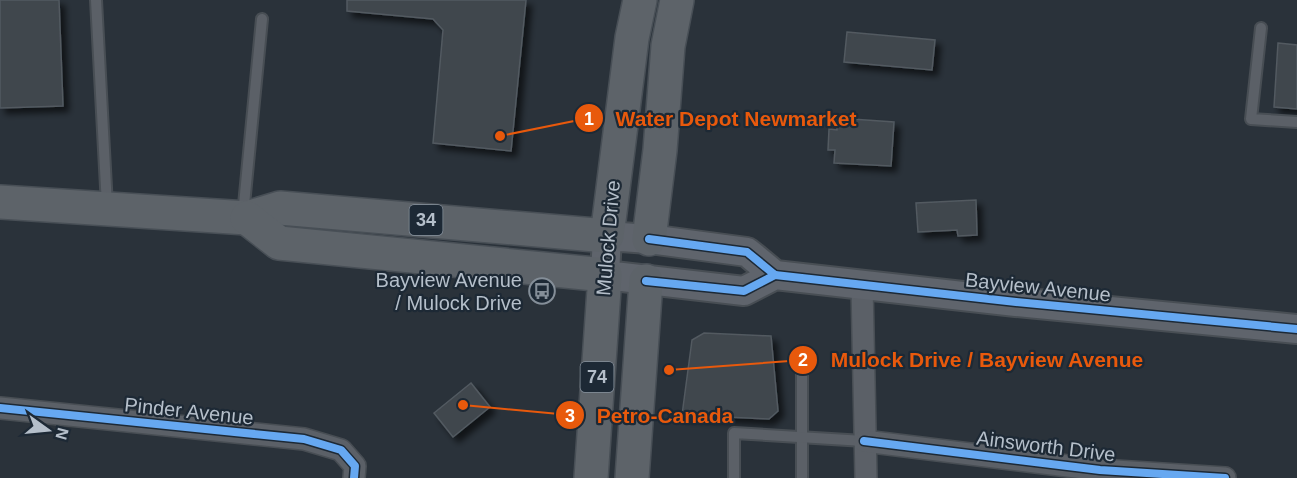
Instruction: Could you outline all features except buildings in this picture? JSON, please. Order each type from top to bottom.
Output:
[{"type":"main road","name":"Mulock Drive","points":[[591,478],[607,236],[625,89],[640,0]]},
{"type":"main road","name":"74","points":[[632,478],[646,281],[668,46],[677,0]]},
{"type":"main road","name":"34","points":[[0,202],[245,218],[280,208],[650,239],[747,252],[775,275],[744,291],[279,243],[245,218]]},
{"type":"main road","name":"Bayview Avenue","points":[[775,275],[1297,329]]},
{"type":"street","points":[[862,285],[866,478]]},
{"type":"street","name":"Pinder Avenue","points":[[0,408],[304,439],[341,450],[355,466],[354,478]]},
{"type":"street","name":"Ainsworth Drive","points":[[864,441],[1099,474],[1225,478]]},
{"type":"lane","points":[[96,0],[107,209]]},
{"type":"lane","points":[[245,218],[262,19]]},
{"type":"lane","points":[[1260,28],[1251,119],[1297,122]]},
{"type":"lane","points":[[802,363],[802,478]]},
{"type":"lane","points":[[734,478],[734,433],[864,441]]},
{"type":"cycle path","points":[[649,239],[747,252],[775,275],[1016,302],[1297,329]]},
{"type":"cycle path","points":[[646,281],[744,291],[775,275]]},
{"type":"cycle path","points":[[0,408],[304,439],[341,450],[355,466],[354,478]]},
{"type":"cycle path","points":[[864,441],[1100,470],[1225,478]]},
{"type":"place","name":"Water Depot Newmarket","points":[[500,136]]},
{"type":"place","name":"Bayview Avenue / Mulock Drive","points":[[542,291]]},
{"type":"place","name":"Mulock Drive / Bayview Avenue","points":[[669,370]]},
{"type":"place","name":"Petro-Canada","points":[[463,405]]}]
